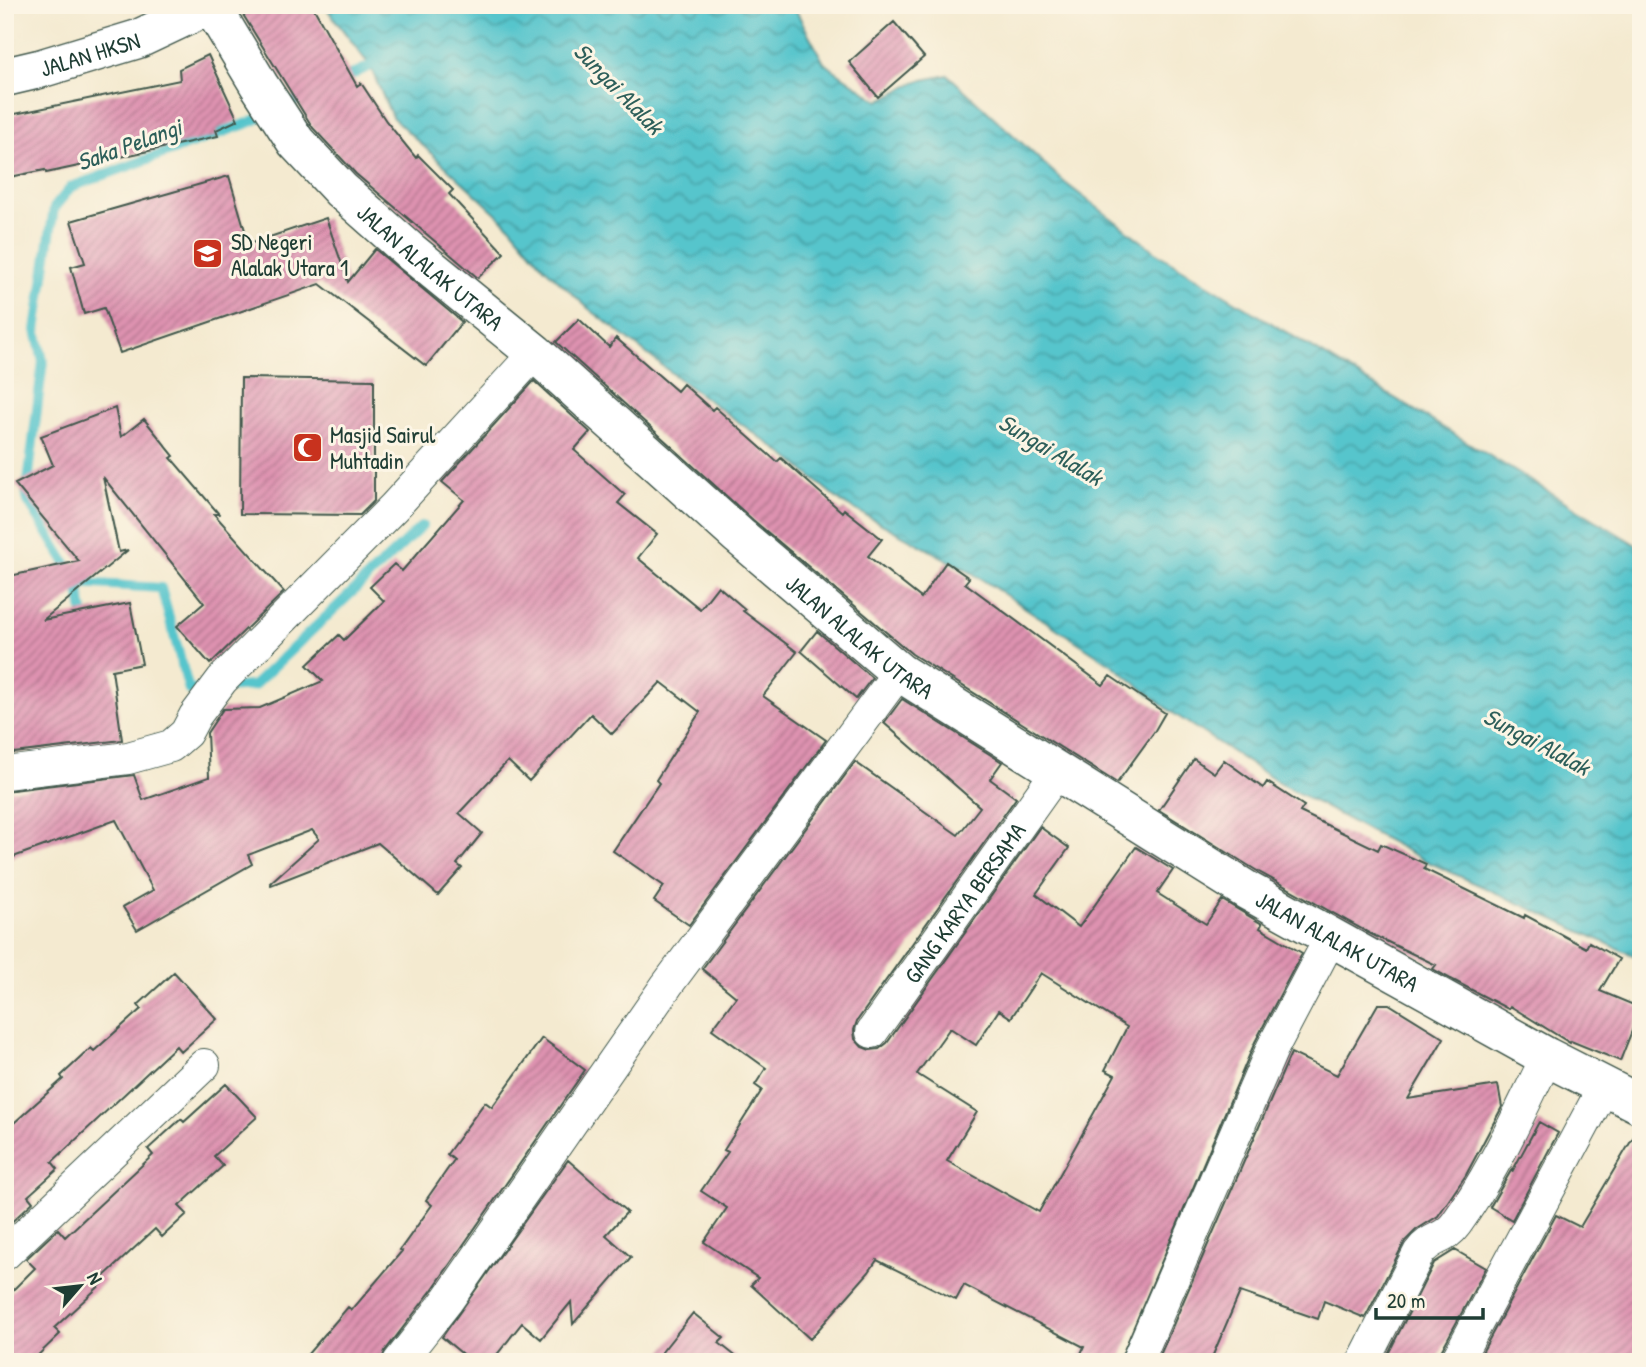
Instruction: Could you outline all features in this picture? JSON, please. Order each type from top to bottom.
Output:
[{"type":"main road","name":"JALAN HKSN","points":[[5,77],[138,39],[211,5]]},
{"type":"main road","name":"JALAN ALALAK UTARA","points":[[211,5],[296,142],[341,190],[411,252],[535,354],[739,536],[900,672],[1248,891],[1547,1057],[1641,1105]]},
{"type":"street","points":[[5,773],[128,758],[171,746],[186,733],[195,716],[222,680],[394,507],[535,354]]},
{"type":"street","points":[[399,1362],[447,1301],[667,985],[900,672]]},
{"type":"street","name":"GANG KARYA BERSAMA","points":[[872,1032],[1057,772]]},
{"type":"street","points":[[1137,1362],[1272,1049],[1331,937]]},
{"type":"street","points":[[1363,1362],[1419,1253],[1426,1243],[1446,1236],[1457,1223],[1503,1146],[1547,1057]]},
{"type":"street","points":[[5,1254],[204,1065]]},
{"type":"street","points":[[1456,1362],[1604,1087]]},
{"type":"water","name":"Sungai Alalak","points":[[324,5],[793,5],[824,63],[879,101],[918,81],[948,75],[1065,183],[1161,256],[1641,548],[1641,959],[1424,860],[1279,783],[1173,713],[1114,666],[972,573],[841,502],[789,458],[687,385],[588,308],[544,267],[511,227],[392,117],[370,66]]},
{"type":"building","points":[[237,5],[312,5],[357,86],[361,83],[386,121],[416,158],[418,155],[453,190],[449,194],[504,253],[478,278],[356,174],[313,128]]},
{"type":"building","points":[[894,22],[924,57],[878,97],[849,62]]},
{"type":"building","points":[[208,55],[238,120],[216,130],[218,136],[46,173],[45,170],[5,178],[5,116],[180,80],[179,69]]},
{"type":"building","name":"SD Negeri Alalak Utara 1","points":[[229,176],[249,244],[326,218],[348,282],[375,249],[462,322],[426,366],[320,284],[120,353],[104,308],[84,314],[71,267],[85,263],[71,221]]},
{"type":"building","points":[[579,319],[609,347],[616,338],[677,391],[683,384],[712,410],[715,407],[777,462],[781,458],[842,512],[844,509],[882,539],[868,556],[921,598],[946,562],[969,578],[965,583],[1103,685],[1110,676],[1165,713],[1117,783],[912,654],[753,520],[556,342]]},
{"type":"building","name":"Masjid Sairul Muhtadin","points":[[241,378],[374,380],[374,501],[360,515],[240,514]]},
{"type":"building","points":[[534,381],[590,432],[574,450],[625,495],[618,503],[657,534],[638,558],[700,609],[718,586],[745,609],[743,611],[797,652],[763,696],[826,740],[689,925],[654,901],[664,886],[613,851],[659,783],[656,780],[700,712],[661,682],[612,734],[591,714],[529,781],[508,761],[459,813],[482,833],[457,864],[462,868],[438,895],[378,843],[271,885],[270,883],[319,839],[312,830],[248,855],[252,864],[137,930],[123,907],[153,890],[116,820],[5,860],[5,791],[134,775],[143,800],[209,777],[207,733],[223,709],[260,708],[323,681],[307,665],[339,635],[344,640],[384,601],[370,587],[394,564],[402,571],[464,500],[442,482]]},
{"type":"building","points":[[115,408],[121,437],[144,419],[174,456],[171,458],[219,514],[214,514],[284,592],[210,664],[177,626],[204,603],[103,477],[119,552],[128,550],[43,620],[130,603],[142,664],[112,670],[122,740],[5,754],[5,577],[79,561],[15,484],[53,465],[41,436]]},
{"type":"building","points":[[817,631],[872,678],[856,699],[801,651]]},
{"type":"building","points":[[902,699],[1002,762],[990,779],[1016,798],[857,1021],[855,1039],[862,1047],[879,1049],[887,1043],[1040,827],[1069,848],[1036,894],[1079,927],[1136,847],[1173,870],[1157,893],[1206,924],[1222,900],[1262,924],[1260,928],[1302,953],[1255,1042],[1119,1362],[1077,1362],[1084,1347],[964,1285],[956,1300],[877,1260],[810,1339],[751,1285],[758,1278],[704,1242],[727,1208],[701,1191],[728,1152],[724,1150],[762,1090],[755,1085],[766,1068],[712,1029],[736,997],[702,969],[855,762],[958,835],[980,807],[884,723]],"holes":[[[1041,973],[1127,1027],[1105,1070],[1115,1075],[1039,1212],[947,1161],[977,1112],[917,1074],[950,1028],[976,1045],[999,1010],[1011,1018]]]},
{"type":"building","points":[[1194,759],[1214,773],[1224,760],[1263,788],[1267,782],[1304,806],[1300,812],[1378,850],[1381,844],[1426,864],[1424,869],[1524,918],[1525,915],[1586,948],[1589,942],[1619,959],[1600,991],[1641,1008],[1620,1061],[1571,1041],[1570,1043],[1510,1006],[1508,1009],[1451,979],[1433,969],[1436,965],[1371,934],[1259,872],[1159,810]]},
{"type":"building","points":[[174,972],[217,1019],[181,1052],[176,1046],[52,1162],[58,1169],[28,1196],[33,1202],[5,1228],[5,1131],[63,1079],[61,1076],[91,1048],[94,1051],[141,1009],[138,1005]]},
{"type":"building","points":[[1378,1004],[1389,1004],[1444,1038],[1408,1099],[1498,1085],[1502,1107],[1466,1175],[1438,1216],[1416,1230],[1405,1241],[1365,1318],[1324,1301],[1318,1319],[1240,1292],[1210,1362],[1157,1362],[1291,1053],[1337,1075]]},
{"type":"building","points":[[542,1038],[585,1070],[432,1290],[385,1351],[381,1362],[301,1362],[348,1307],[352,1310],[402,1251],[400,1250],[432,1205],[426,1200],[454,1160],[447,1154],[485,1102],[492,1107]]},
{"type":"building","points":[[226,1084],[257,1117],[214,1156],[223,1166],[179,1206],[187,1214],[162,1237],[155,1229],[102,1278],[105,1281],[54,1328],[60,1334],[31,1362],[5,1362],[5,1298],[35,1268],[26,1259],[58,1229],[65,1237],[153,1155],[148,1149],[181,1119],[184,1122]]},
{"type":"building","points":[[1539,1122],[1558,1133],[1512,1220],[1490,1207]]},
{"type":"building","points":[[1640,1126],[1641,1362],[1477,1362],[1556,1215],[1580,1227]]},
{"type":"building","points":[[568,1160],[627,1212],[606,1235],[631,1257],[573,1324],[571,1302],[541,1339],[522,1323],[491,1362],[472,1362],[442,1337]]},
{"type":"building","points":[[1455,1250],[1486,1268],[1440,1353],[1438,1362],[1384,1362],[1434,1263]]},
{"type":"building","points":[[693,1313],[724,1338],[719,1343],[743,1362],[654,1362]]},
{"type":"waterway","name":"Saka Pelangi","points":[[339,81],[380,58]]},
{"type":"waterway","name":"Saka Pelangi","points":[[85,623],[78,583],[26,498],[43,361],[36,330],[54,208],[71,187],[251,122],[309,95]]},
{"type":"waterway","points":[[223,688],[253,686],[422,526]]},
{"type":"waterway","points":[[78,583],[161,588],[189,690],[207,689]]},
{"type":"place","name":"SD Negeri Alalak Utara 1","points":[[208,254]]},
{"type":"place","name":"Masjid Sairul Muhtadin","points":[[307,447]]}]
